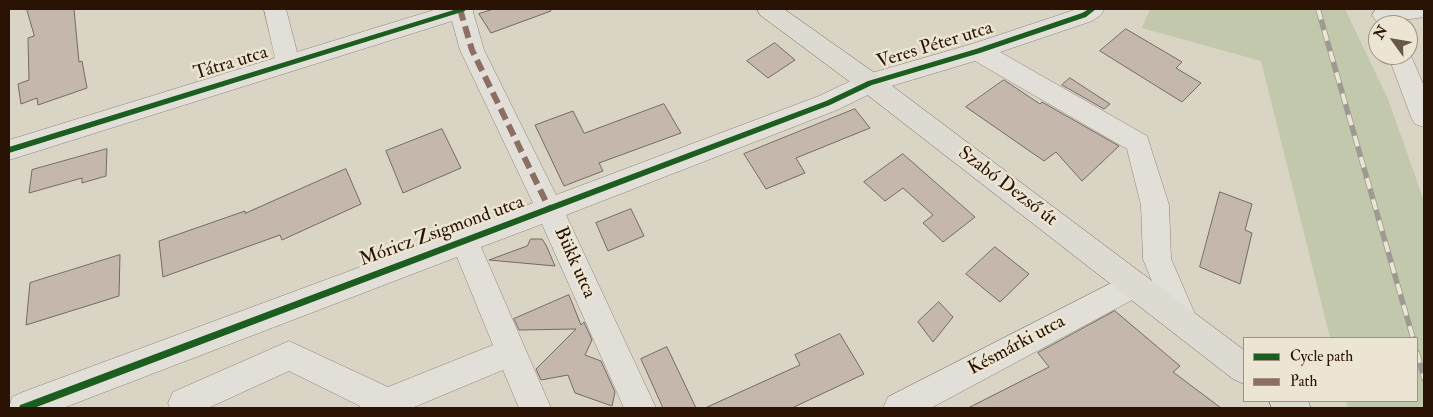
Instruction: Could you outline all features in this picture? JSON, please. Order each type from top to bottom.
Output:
[{"type":"main road","name":"Szabó Dezső út","points":[[768,9],[870,83],[1243,368]]},
{"type":"street","points":[[275,9],[288,64]]},
{"type":"street","name":"Veres Péter utca","points":[[870,83],[978,51],[1084,15],[1093,9]]},
{"type":"street","points":[[1390,15],[1424,9]]},
{"type":"street","name":"Tátra utca","points":[[9,150],[288,64],[450,11]]},
{"type":"street","name":"Bükk utca","points":[[450,11],[472,50],[550,210],[640,408]]},
{"type":"street","points":[[978,51],[1138,143],[1155,204],[1157,259],[1183,322]]},
{"type":"street","points":[[1404,65],[1424,117]]},
{"type":"street","name":"Móricz Zsigmond utca","points":[[23,408],[464,240],[550,210],[828,103],[870,83]]},
{"type":"street","points":[[464,240],[535,408]]},
{"type":"street","name":"Késmárki utca","points":[[900,408],[1135,284]]},
{"type":"street","points":[[183,406],[289,356],[381,406],[511,352]]},
{"type":"green space","points":[[1150,9],[1345,9],[1368,57],[1368,65],[1372,65],[1388,99],[1424,201],[1424,408],[1348,408],[1346,402],[1418,402],[1418,337],[1330,337],[1261,61],[1142,28]]},
{"type":"building","points":[[27,9],[74,9],[79,62],[82,61],[87,88],[38,105],[37,98],[21,104],[18,84],[29,80],[28,38],[34,36]]},
{"type":"building","points":[[494,9],[550,9],[551,11],[491,33],[479,14]]},
{"type":"building","points":[[1126,29],[1182,62],[1176,68],[1201,83],[1182,102],[1100,51]]},
{"type":"building","points":[[775,43],[795,60],[768,78],[747,61]]},
{"type":"building","points":[[1070,78],[1110,104],[1104,109],[1062,85]]},
{"type":"building","points":[[1004,80],[1040,104],[1042,102],[1119,146],[1082,181],[1056,152],[1044,161],[966,107]]},
{"type":"building","points":[[664,104],[681,133],[599,163],[603,171],[564,186],[535,125],[573,111],[584,133]]},
{"type":"building","points":[[855,109],[870,128],[796,158],[805,173],[766,189],[744,154]]},
{"type":"building","points":[[442,129],[461,168],[403,193],[386,151]]},
{"type":"building","points":[[107,149],[106,176],[82,183],[82,178],[29,193],[32,170]]},
{"type":"building","points":[[903,154],[975,217],[943,242],[923,223],[933,215],[903,188],[885,201],[864,182]]},
{"type":"building","points":[[346,169],[361,204],[282,240],[280,235],[163,277],[159,241],[245,211],[245,213]]},
{"type":"building","points":[[1220,192],[1252,204],[1245,230],[1252,233],[1240,284],[1200,267]]},
{"type":"building","points":[[631,209],[644,236],[608,251],[596,223]]},
{"type":"building","points":[[531,239],[542,239],[555,266],[489,260],[527,246]]},
{"type":"building","points":[[995,247],[1029,274],[1000,302],[966,274]]},
{"type":"building","points":[[120,255],[119,296],[26,325],[30,283]]},
{"type":"building","points":[[569,295],[581,325],[584,322],[592,340],[585,355],[601,361],[615,392],[612,406],[575,393],[568,375],[541,380],[536,369],[576,329],[519,330],[514,319]]},
{"type":"building","points":[[939,302],[953,317],[933,342],[918,322]]},
{"type":"building","points":[[1115,311],[1180,366],[1173,372],[1221,408],[968,408],[1049,367],[1038,353]]},
{"type":"building","points":[[840,334],[864,374],[792,408],[705,408],[800,365],[795,355]]},
{"type":"building","points":[[667,347],[696,408],[663,408],[641,359]]},
{"type":"railway","points":[[1318,9],[1413,337]]},
{"type":"railway","points":[[1418,356],[1424,379]]},
{"type":"marked path","points":[[460,9],[472,50],[550,210]]},
{"type":"cycle path","points":[[9,150],[463,9]]},
{"type":"cycle path","points":[[23,408],[828,103],[870,83],[978,51],[1084,15],[1093,9]]}]
